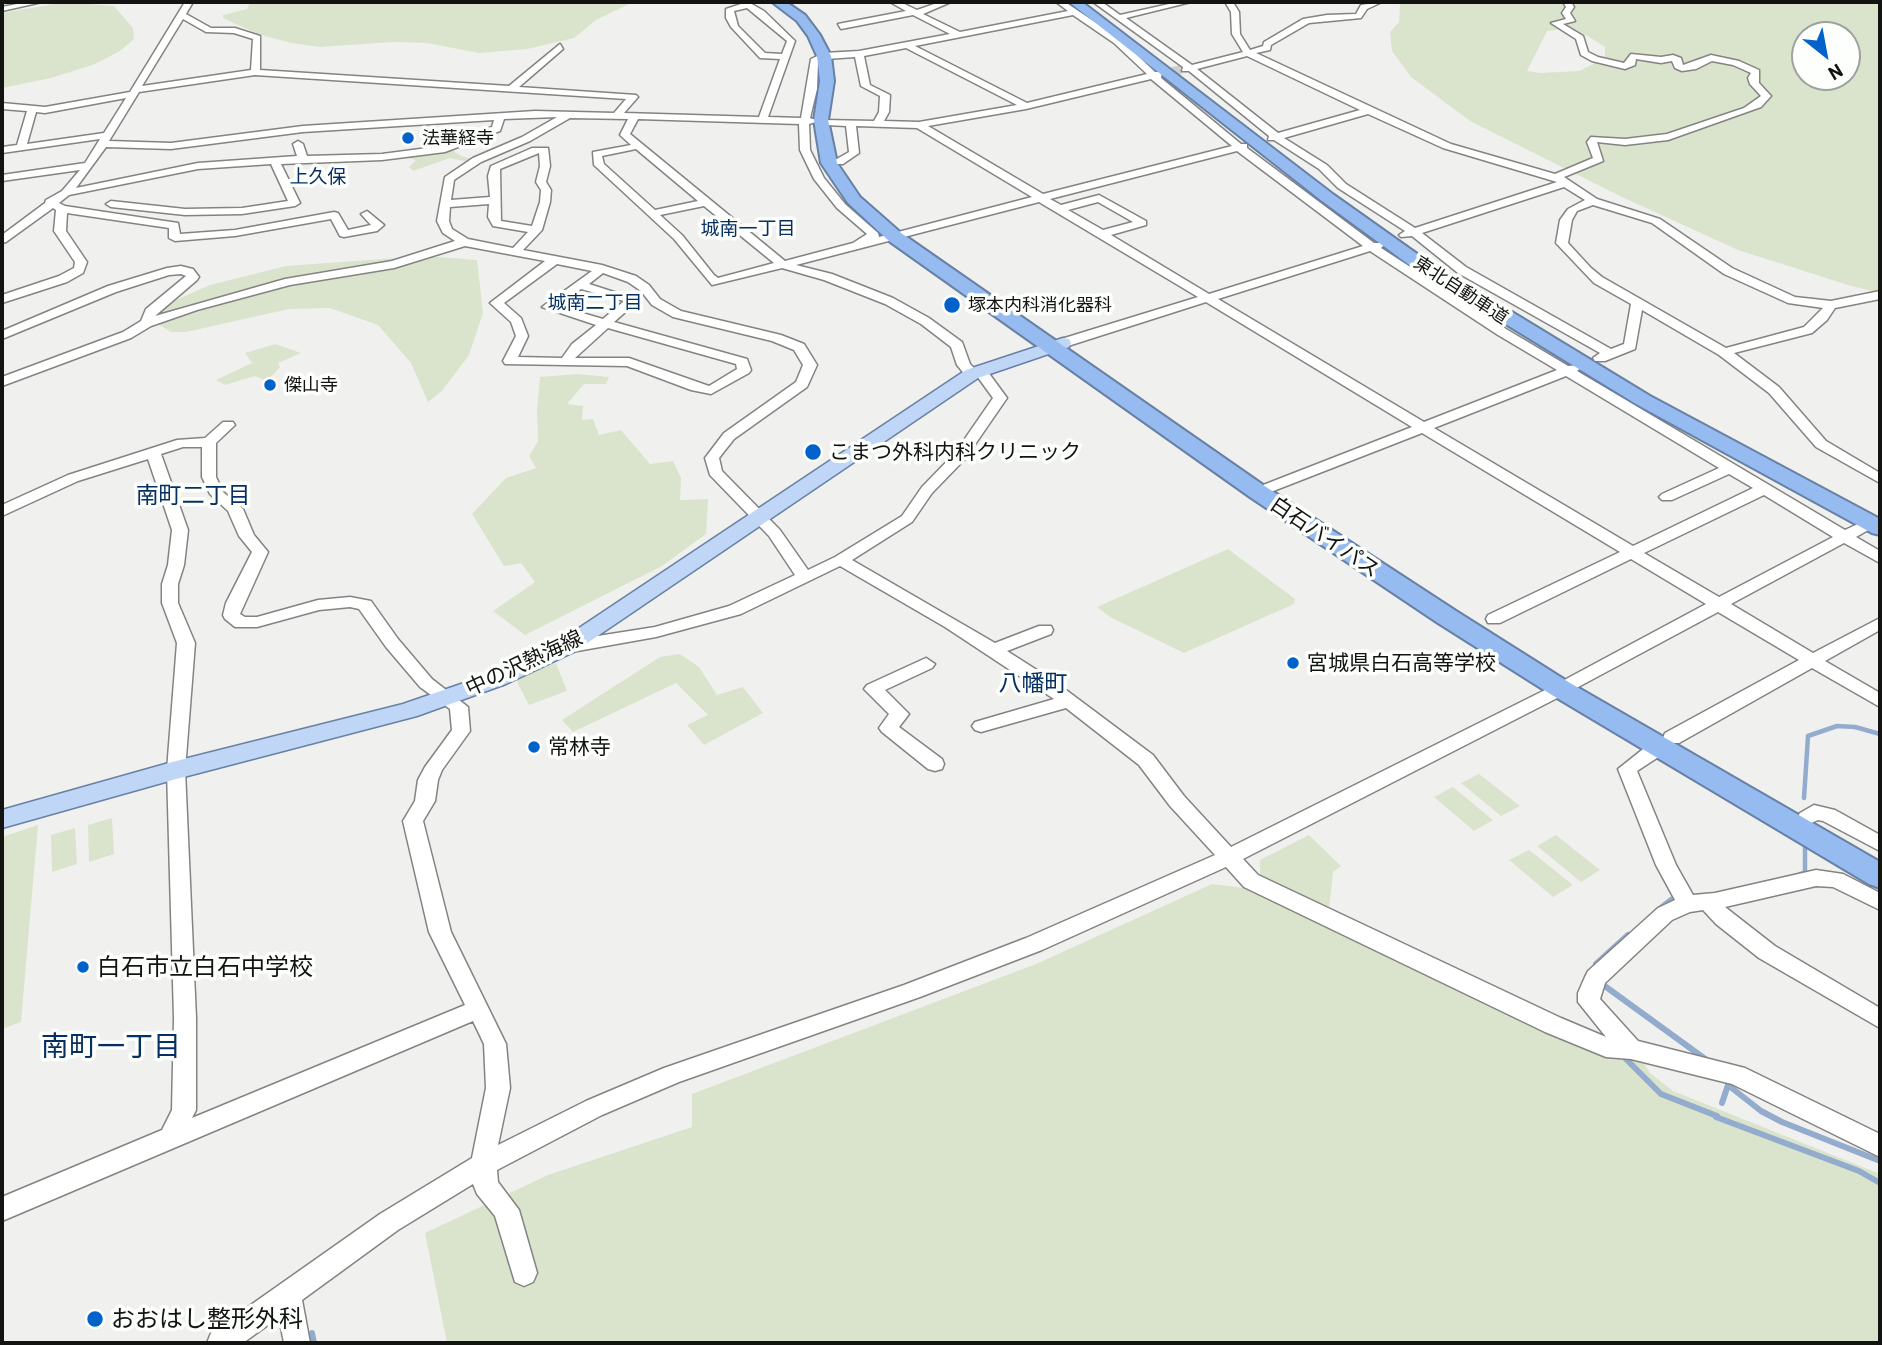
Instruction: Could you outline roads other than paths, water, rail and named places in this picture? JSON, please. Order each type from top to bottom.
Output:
[{"type":"highway","name":"白石バイパス","points":[[778,2],[801,18],[814,35],[824,56],[827,81],[821,120],[839,162],[901,236]]},
{"type":"highway","name":"東北自動車道","points":[[1080,5],[1440,264],[1646,388],[1880,514]]},
{"type":"highway","name":"東北自動車道","points":[[1080,5],[1328,198],[1414,260],[1643,400],[1873,527]]},
{"type":"highway","name":"白石バイパス","points":[[826,130],[829,163],[843,186],[901,236],[1265,489],[1569,685],[1880,876]]},
{"type":"highway","name":"白石バイパス","points":[[1666,743],[1880,859]]},
{"type":"main road","name":"中の沢熱海線","points":[[2,820],[176,770],[447,698],[498,680],[566,648],[976,373],[1057,345]]},
{"type":"street","points":[[2,9],[38,2]]},
{"type":"street","points":[[66,193],[107,139],[189,2]]},
{"type":"street","points":[[894,2],[959,35]]},
{"type":"street","points":[[841,26],[915,13],[947,2]]},
{"type":"street","points":[[1060,2],[1080,5],[1117,41],[1241,146],[1376,245],[1730,468],[1880,558]]},
{"type":"street","points":[[1097,2],[1188,68],[1274,137],[1323,167],[1342,186],[1409,234],[1462,270],[1606,356],[1630,346],[1637,302]]},
{"type":"street","points":[[1121,17],[1187,2]]},
{"type":"street","points":[[1229,2],[1235,12],[1236,34],[1248,53],[1369,111],[1447,146],[1560,180],[1592,201],[1656,220],[1673,231],[1683,242],[1728,271],[1792,300],[1831,305],[1880,295]]},
{"type":"street","points":[[1188,68],[1267,48],[1266,44],[1306,21],[1358,16],[1364,7],[1378,2]]},
{"type":"street","points":[[1409,234],[1560,180],[1599,159],[1592,142],[1595,139],[1625,142],[1668,137],[1747,110],[1765,100],[1766,96],[1753,78],[1756,72],[1736,63],[1711,58],[1693,67],[1682,68],[1678,66],[1678,60],[1673,58],[1661,60],[1640,56],[1631,57],[1633,62],[1625,66],[1608,64],[1589,57],[1581,49],[1583,43],[1580,38],[1555,23],[1571,20],[1566,13],[1570,7],[1567,2]]},
{"type":"street","points":[[763,118],[786,57],[791,41],[746,4],[730,9],[730,18],[735,27],[763,56],[786,57]]},
{"type":"street","points":[[852,248],[851,244],[868,240],[874,235],[841,206],[810,166],[805,150],[814,61],[824,56],[859,54],[907,46],[1080,5]]},
{"type":"street","points":[[181,15],[209,30],[235,31],[257,38],[255,72]]},
{"type":"street","points":[[907,46],[1026,106]]},
{"type":"street","points":[[512,88],[560,47]]},
{"type":"street","points":[[859,54],[866,86],[885,95],[884,112],[877,124]]},
{"type":"street","points":[[2,106],[45,110],[255,72],[633,97],[617,116]]},
{"type":"street","points":[[826,130],[851,123],[919,125],[1026,106],[1156,75]]},
{"type":"street","points":[[21,148],[32,109]]},
{"type":"street","points":[[1274,137],[1369,111]]},
{"type":"street","points":[[2,150],[107,139],[127,147],[171,146],[303,129],[570,114],[809,121]]},
{"type":"street","points":[[570,114],[542,131],[458,170],[445,188],[443,220],[447,232],[464,242],[517,250],[602,269],[632,279],[666,310],[776,338],[799,347],[807,356],[810,365],[802,384],[729,436],[712,458],[715,472],[788,549],[804,576]]},
{"type":"street","points":[[566,648],[656,632],[735,610],[841,560],[907,519],[926,490],[960,456],[1000,398],[994,387],[964,365],[957,345],[925,321],[890,301],[828,277],[783,264],[625,135],[634,117]]},
{"type":"street","points":[[2,240],[50,202],[66,193],[198,166],[274,160],[382,157],[445,149],[496,129],[499,118]]},
{"type":"street","points":[[839,162],[852,157],[854,153],[851,123]]},
{"type":"street","points":[[919,125],[1880,701]]},
{"type":"street","points":[[298,144],[303,159]]},
{"type":"street","points":[[639,146],[597,154],[599,164],[690,249],[710,278],[716,282],[1241,146]]},
{"type":"street","points":[[517,250],[536,230],[545,202],[545,190],[541,182],[545,166],[544,150],[536,150],[495,168],[494,217],[497,223],[536,230]]},
{"type":"street","points":[[111,204],[208,212],[242,211],[295,203],[274,160]]},
{"type":"street","points":[[2,178],[89,166]]},
{"type":"street","points":[[1059,209],[1096,196],[1146,225],[1101,234]]},
{"type":"street","points":[[446,204],[494,200]]},
{"type":"street","points":[[1592,201],[1573,209],[1566,220],[1562,243],[1598,280],[1724,352],[1774,390],[1821,444],[1880,479]]},
{"type":"street","points":[[50,202],[62,209],[174,225],[175,238],[235,233],[334,215],[344,234],[373,229],[378,225],[367,214]]},
{"type":"street","points":[[650,214],[708,202]]},
{"type":"street","points":[[2,299],[63,279],[79,270],[82,262],[60,231],[62,209]]},
{"type":"street","points":[[2,382],[127,335],[146,323],[265,288],[394,264],[464,242]]},
{"type":"street","points":[[1057,345],[1376,245]]},
{"type":"street","points":[[555,260],[496,303],[517,321],[522,336],[510,361],[629,362],[696,387],[712,390],[744,370],[742,362],[548,307],[602,269]]},
{"type":"street","points":[[2,335],[112,289],[167,272],[189,272],[193,277],[150,312],[146,323]]},
{"type":"street","points":[[565,362],[577,347],[633,300],[580,285]]},
{"type":"street","points":[[1724,352],[1808,330],[1823,317],[1831,305]]},
{"type":"street","points":[[1265,489],[1573,368]]},
{"type":"street","points":[[2,511],[73,478],[182,443],[209,442],[228,425]]},
{"type":"street","points":[[209,442],[208,477],[217,494],[234,509],[247,536],[260,552],[234,603],[231,615],[241,623],[257,622],[318,605],[349,602],[365,605],[426,683],[459,707],[461,731],[434,767],[428,780],[425,801],[413,821],[440,932],[495,1044],[498,1087],[484,1153],[486,1186],[506,1210],[524,1273]]},
{"type":"street","points":[[153,453],[180,530],[177,565],[170,584],[170,603],[186,643],[176,770],[185,1017],[185,1096],[184,1110],[171,1138]]},
{"type":"street","points":[[1667,497],[1730,468]]},
{"type":"street","points":[[1494,619],[1764,489]]},
{"type":"street","points":[[221,1343],[388,1222],[484,1164],[594,1108],[672,1074],[985,963],[1227,858],[1569,685],[1843,537],[1873,527]]},
{"type":"street","points":[[841,560],[1048,685],[1146,760],[1177,801],[1251,881],[1540,1019],[1621,1048],[1737,1075],[1880,1146]]},
{"type":"street","points":[[1880,623],[1666,743],[1627,769],[1690,900],[1723,918],[1767,952],[1880,1019]]},
{"type":"street","points":[[993,650],[1045,630]]},
{"type":"street","points":[[926,664],[873,689],[900,714],[888,728],[935,764]]},
{"type":"street","points":[[981,726],[1067,701]]},
{"type":"street","points":[[1807,818],[1814,812],[1828,815],[1880,844]]},
{"type":"street","points":[[1834,849],[1836,880]]},
{"type":"street","points":[[1621,1048],[1589,1002],[1594,981],[1665,914],[1690,900],[1816,878],[1836,880],[1880,902]]},
{"type":"street","points":[[2,1209],[478,1009]]},
{"type":"street","points":[[288,1294],[297,1343]]},
{"type":"waterway","points":[[1804,798],[1808,736],[1837,726],[1855,727],[1880,734]]},
{"type":"waterway","points":[[1800,874],[1805,873],[1805,847]]},
{"type":"waterway","points":[[1656,911],[1671,899],[1678,898]]},
{"type":"waterway","points":[[1596,964],[1628,935]]},
{"type":"waterway","points":[[1602,984],[1708,1061]]},
{"type":"waterway","points":[[1624,1057],[1661,1094],[1717,1116]]},
{"type":"waterway","points":[[1722,1103],[1728,1085],[1761,1111],[1782,1122],[1880,1161]]},
{"type":"waterway","points":[[1716,1117],[1859,1171],[1880,1183]]},
{"type":"waterway","points":[[312,1333],[314,1343]]},
{"type":"tunnel","points":[[1159,74],[1185,69]]},
{"type":"place","name":"法華経寺","points":[[408,138]]},
{"type":"place","name":"塚本内科消化器科","points":[[952,305]]},
{"type":"place","name":"傑山寺","points":[[270,385]]},
{"type":"place","name":"こまつ外科内科クリニック","points":[[813,452]]},
{"type":"place","name":"宮城県白石高等学校","points":[[1293,663]]},
{"type":"place","name":"常林寺","points":[[534,747]]},
{"type":"place","name":"白石市立白石中学校","points":[[83,967]]},
{"type":"place","name":"おおはし整形外科","points":[[95,1319]]},
{"type":"district","name":"上久保","points":[[318,177]]},
{"type":"district","name":"城南一丁目","points":[[748,229]]},
{"type":"district","name":"城南二丁目","points":[[595,303]]},
{"type":"district","name":"南町二丁目","points":[[193,495]]},
{"type":"district","name":"八幡町","points":[[1033,683]]},
{"type":"district","name":"南町一丁目","points":[[111,1047]]}]
